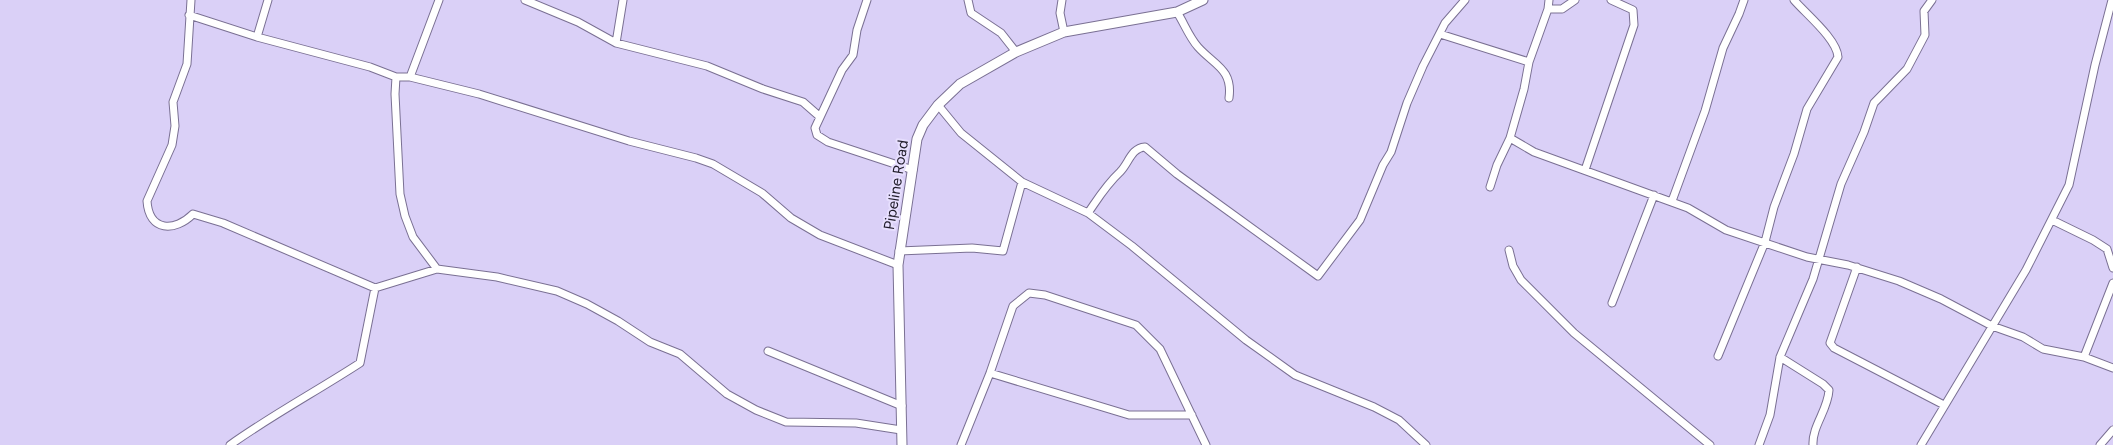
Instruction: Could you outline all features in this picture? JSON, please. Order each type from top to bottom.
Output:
[{"type":"street","points":[[191,0],[187,64],[173,102],[175,126],[172,146],[147,201],[152,219],[160,225],[174,227],[185,222],[193,214],[222,223],[374,288],[437,269],[497,277],[556,291],[587,304],[650,342],[680,354],[727,394],[756,410],[786,422],[856,423],[901,430]]},
{"type":"street","points":[[257,37],[268,0]]},
{"type":"street","points":[[410,77],[439,0]]},
{"type":"street","points":[[525,0],[578,22],[616,42],[707,66],[763,89],[802,102],[819,116]]},
{"type":"street","points":[[616,42],[622,0]]},
{"type":"street","points":[[866,0],[857,30],[853,55],[842,70],[815,128],[817,135],[828,142],[912,170]]},
{"type":"street","points":[[968,0],[970,12],[1001,34],[1016,52]]},
{"type":"street","points":[[1062,0],[1060,13],[1064,32]]},
{"type":"street","name":"Pipeline Road","points":[[902,445],[898,264],[917,139],[923,125],[938,105],[960,84],[1016,52],[1064,32],[1177,12],[1203,0]]},
{"type":"street","points":[[1088,213],[1106,184],[1121,171],[1133,153],[1139,148],[1145,147],[1177,174],[1318,276],[1360,220],[1383,165],[1391,152],[1407,103],[1423,66],[1446,23],[1465,0]]},
{"type":"street","points":[[1490,188],[1497,165],[1510,138],[1524,89],[1529,62],[1548,9],[1549,0]]},
{"type":"street","points":[[1548,9],[1562,9],[1575,0]]},
{"type":"street","points":[[1585,170],[1634,25],[1633,10],[1611,0]]},
{"type":"street","points":[[1672,201],[1705,112],[1723,48],[1744,0]]},
{"type":"street","points":[[1718,356],[1765,242],[1774,207],[1794,154],[1807,109],[1838,57],[1838,51],[1833,42],[1794,0]]},
{"type":"street","points":[[1759,445],[1770,414],[1780,357],[1813,279],[1841,184],[1874,104],[1907,68],[1925,35],[1924,11],[1932,0]]},
{"type":"street","points":[[1921,445],[2026,270],[2069,185],[2095,66],[2112,0]]},
{"type":"street","points":[[1177,12],[1196,45],[1228,76],[1229,98]]},
{"type":"street","points":[[189,15],[257,37],[370,67],[396,77],[410,77],[479,94],[629,141],[696,158],[713,164],[762,193],[791,218],[813,231],[898,264]]},
{"type":"street","points":[[1440,34],[1529,62]]},
{"type":"street","points":[[396,77],[394,94],[400,194],[404,216],[413,237],[437,269]]},
{"type":"street","points":[[938,105],[961,133],[1022,182],[1088,213],[1132,246],[1246,340],[1295,375],[1374,407],[1399,420],[1426,445]]},
{"type":"street","points":[[1510,138],[1534,152],[1672,201],[1726,230],[1807,257],[1857,267],[1918,288],[1992,326],[2023,337],[2043,350],[2084,357],[2113,368]]},
{"type":"street","points":[[899,251],[972,248],[1003,251],[1022,182]]},
{"type":"street","points":[[1612,303],[1654,195]]},
{"type":"street","points":[[2052,220],[2107,249],[2113,268]]},
{"type":"street","points":[[1509,250],[1513,266],[1521,280],[1574,333],[1710,445]]},
{"type":"street","points":[[1857,267],[1830,343],[1834,348],[1944,405]]},
{"type":"street","points":[[2084,357],[2113,283]]},
{"type":"street","points":[[230,445],[262,422],[360,363],[374,288]]},
{"type":"street","points":[[961,445],[990,372],[1013,306],[1029,293],[1045,295],[1136,325],[1160,350],[1206,445]]},
{"type":"street","points":[[768,351],[902,406]]},
{"type":"street","points":[[1780,357],[1823,384],[1829,390],[1828,398],[1813,435],[1813,445]]},
{"type":"street","points":[[990,372],[1129,415],[1192,415]]},
{"type":"street","points":[[2102,444],[2113,430]]}]
